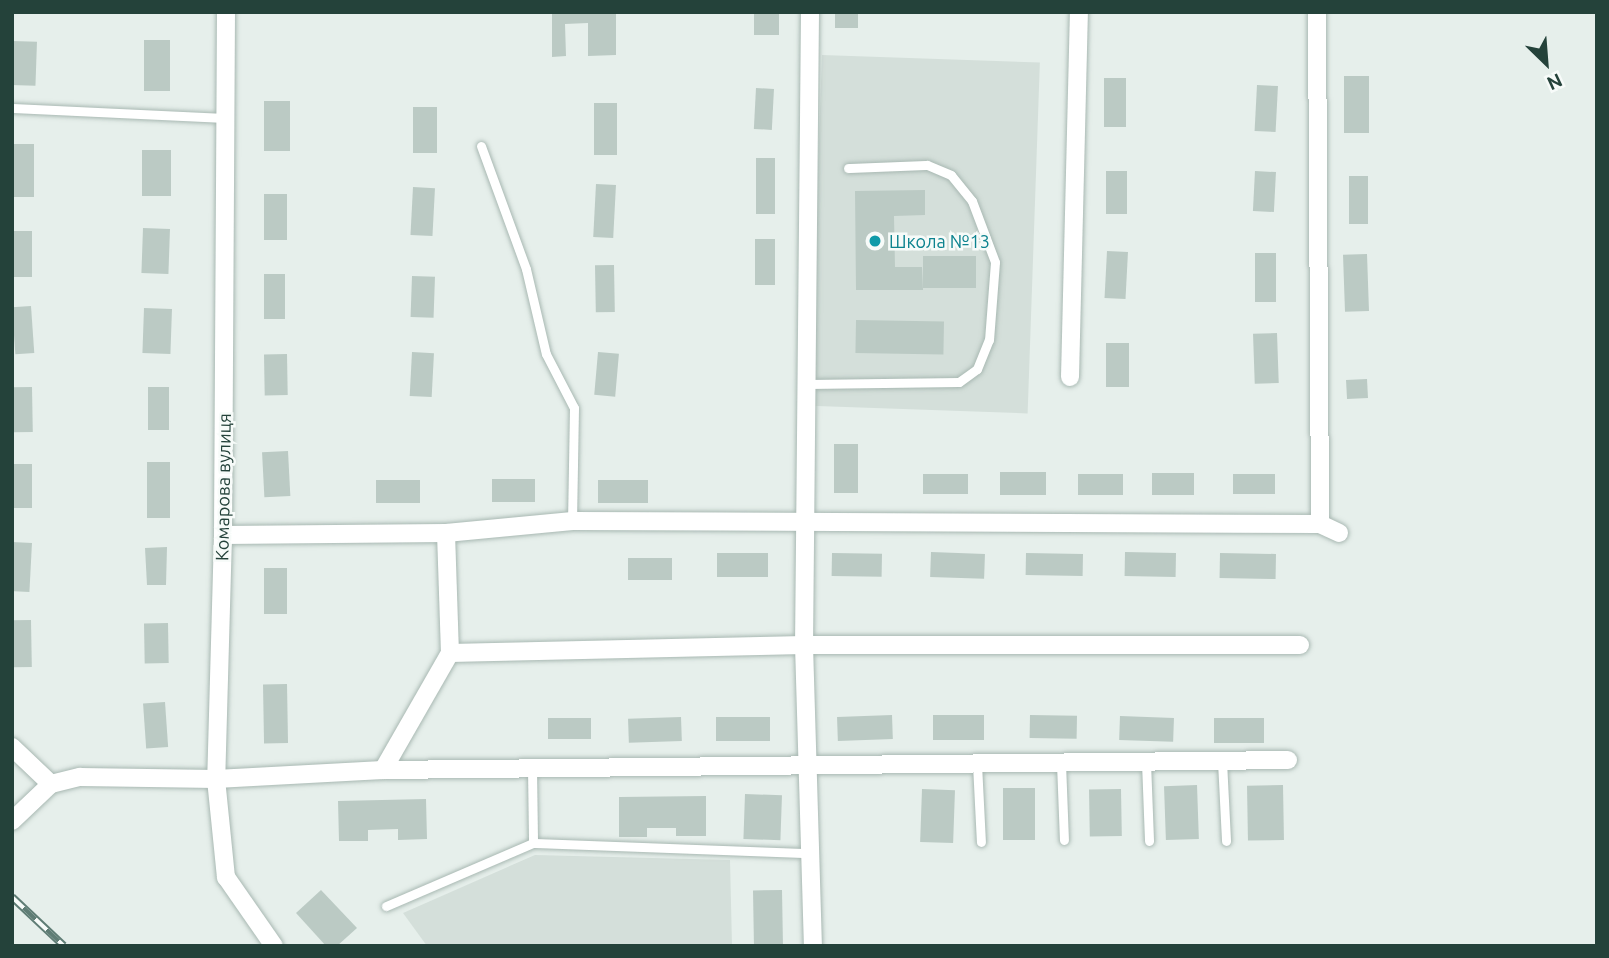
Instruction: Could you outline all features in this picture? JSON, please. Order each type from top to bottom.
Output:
[{"type":"street","name":"Комарова вулиця","points":[[226,12],[223,535],[216,779],[226,877],[274,946]]},
{"type":"street","points":[[810,12],[804,645],[810,763],[813,946]]},
{"type":"street","points":[[1070,377],[1079,12]]},
{"type":"street","points":[[1317,12],[1320,524]]},
{"type":"street","points":[[223,535],[446,533],[572,521],[1320,524],[1339,533]]},
{"type":"street","points":[[383,771],[450,653],[446,533]]},
{"type":"street","points":[[450,653],[804,645],[1300,645]]},
{"type":"street","points":[[12,747],[51,784]]},
{"type":"street","points":[[12,821],[51,784],[80,777],[216,779],[383,771],[810,763],[1288,760]]},
{"type":"lane","points":[[12,108],[226,118]]},
{"type":"lane","points":[[481,146],[526,269],[546,354],[574,408],[572,521]]},
{"type":"lane","points":[[807,384],[959,382],[977,369],[989,340],[995,262],[972,201],[951,175],[927,165],[848,168]]},
{"type":"lane","points":[[1222,761],[1226,841]]},
{"type":"lane","points":[[1146,762],[1149,841]]},
{"type":"lane","points":[[1061,763],[1064,840]]},
{"type":"lane","points":[[977,764],[981,842]]},
{"type":"lane","points":[[532,768],[533,843]]},
{"type":"lane","points":[[386,906],[533,843],[812,853]]},
{"type":"shaded area","points":[[822,55],[1040,63],[1028,413],[810,406]]},
{"type":"shaded area","points":[[535,855],[730,860],[732,946],[427,946],[403,913]]},
{"type":"building","points":[[552,12],[616,12],[616,55],[588,56],[588,23],[565,24],[566,56],[552,57]]},
{"type":"building","points":[[754,12],[779,12],[779,35],[754,35]]},
{"type":"building","points":[[835,12],[858,12],[858,28],[835,28]]},
{"type":"building","points":[[144,40],[170,40],[170,91],[144,91]]},
{"type":"building","points":[[12,41],[37,42],[35,86],[12,85]]},
{"type":"building","points":[[1344,76],[1369,76],[1369,133],[1344,133]]},
{"type":"building","points":[[1104,78],[1126,78],[1126,127],[1104,127]]},
{"type":"building","points":[[1257,85],[1278,86],[1276,132],[1255,131]]},
{"type":"building","points":[[756,88],[774,89],[772,130],[754,129]]},
{"type":"building","points":[[264,101],[290,101],[290,151],[264,151]]},
{"type":"building","points":[[594,103],[617,103],[617,155],[594,155]]},
{"type":"building","points":[[413,107],[437,107],[437,153],[413,153]]},
{"type":"building","points":[[12,144],[34,144],[34,197],[12,197]]},
{"type":"building","points":[[142,150],[171,150],[171,196],[142,196]]},
{"type":"building","points":[[756,158],[775,158],[775,214],[756,214]]},
{"type":"building","points":[[1106,171],[1127,171],[1127,214],[1106,214]]},
{"type":"building","points":[[1255,171],[1276,172],[1274,212],[1253,211]]},
{"type":"building","points":[[1349,176],[1368,176],[1368,224],[1349,224]]},
{"type":"building","points":[[596,184],[616,185],[613,238],[593,237]]},
{"type":"building","points":[[413,187],[435,188],[432,236],[410,235]]},
{"type":"building","name":"Школа №13","points":[[925,190],[925,215],[894,216],[895,267],[922,267],[923,290],[856,290],[855,191]]},
{"type":"building","points":[[264,194],[287,194],[287,240],[264,240]]},
{"type":"building","points":[[143,228],[170,229],[168,274],[141,273]]},
{"type":"building","points":[[12,231],[32,231],[32,277],[12,277]]},
{"type":"building","points":[[755,239],[775,239],[775,285],[755,285]]},
{"type":"building","points":[[1107,251],[1128,252],[1126,299],[1105,298]]},
{"type":"building","points":[[1255,253],[1276,253],[1276,302],[1255,302]]},
{"type":"building","points":[[1367,254],[1369,311],[1345,312],[1343,255]]},
{"type":"building","points":[[923,256],[976,256],[976,288],[923,288]]},
{"type":"building","points":[[595,265],[614,265],[615,312],[596,312]]},
{"type":"building","points":[[264,274],[285,274],[285,319],[264,319]]},
{"type":"building","points":[[412,276],[435,277],[434,318],[411,317]]},
{"type":"building","points":[[31,306],[34,353],[15,354],[12,307]]},
{"type":"building","points":[[144,308],[172,309],[170,354],[142,353]]},
{"type":"building","points":[[856,320],[944,322],[943,355],[855,353]]},
{"type":"building","points":[[1277,333],[1279,383],[1255,384],[1253,334]]},
{"type":"building","points":[[1106,343],[1129,343],[1129,387],[1106,387]]},
{"type":"building","points":[[412,352],[434,353],[432,397],[410,396]]},
{"type":"building","points":[[598,352],[619,354],[615,397],[594,395]]},
{"type":"building","points":[[264,354],[287,354],[288,395],[265,395]]},
{"type":"building","points":[[1367,379],[1368,398],[1347,399],[1346,380]]},
{"type":"building","points":[[12,387],[32,387],[33,432],[13,432]]},
{"type":"building","points":[[148,387],[169,387],[169,430],[148,430]]},
{"type":"building","points":[[834,444],[858,444],[858,493],[834,493]]},
{"type":"building","points":[[288,451],[290,496],[264,497],[262,452]]},
{"type":"building","points":[[147,462],[170,462],[170,518],[147,518]]},
{"type":"building","points":[[12,464],[32,464],[32,508],[12,508]]},
{"type":"building","points":[[1000,472],[1046,472],[1046,495],[1000,495]]},
{"type":"building","points":[[1152,473],[1194,473],[1194,495],[1152,495]]},
{"type":"building","points":[[923,474],[968,474],[968,494],[923,494]]},
{"type":"building","points":[[1078,474],[1123,474],[1123,495],[1078,495]]},
{"type":"building","points":[[1233,474],[1275,474],[1275,494],[1233,494]]},
{"type":"building","points":[[492,479],[535,479],[535,502],[492,502]]},
{"type":"building","points":[[376,480],[420,480],[420,503],[376,503]]},
{"type":"building","points":[[598,480],[648,480],[648,503],[598,503]]},
{"type":"building","points":[[12,542],[32,543],[29,592],[12,591]]},
{"type":"building","points":[[167,547],[166,585],[147,585],[145,548]]},
{"type":"building","points":[[931,552],[985,554],[984,579],[930,577]]},
{"type":"building","points":[[1125,552],[1176,553],[1176,577],[1125,576]]},
{"type":"building","points":[[717,553],[768,553],[768,577],[717,577]]},
{"type":"building","points":[[832,553],[882,554],[882,577],[832,576]]},
{"type":"building","points":[[1026,553],[1083,554],[1083,576],[1026,575]]},
{"type":"building","points":[[1220,553],[1276,554],[1276,579],[1220,578]]},
{"type":"building","points":[[628,558],[672,558],[672,580],[628,580]]},
{"type":"building","points":[[264,568],[287,568],[287,614],[264,614]]},
{"type":"building","points":[[12,620],[31,620],[32,667],[13,667]]},
{"type":"building","points":[[144,623],[168,623],[169,663],[145,663]]},
{"type":"building","points":[[263,684],[287,684],[288,743],[264,743]]},
{"type":"building","points":[[165,702],[168,747],[146,748],[143,704]]},
{"type":"building","points":[[892,715],[893,739],[838,741],[837,717]]},
{"type":"building","points":[[933,715],[984,715],[984,740],[933,740]]},
{"type":"building","points":[[1030,715],[1077,716],[1077,739],[1030,738]]},
{"type":"building","points":[[1120,716],[1174,718],[1173,742],[1119,740]]},
{"type":"building","points":[[681,717],[682,741],[629,743],[628,719]]},
{"type":"building","points":[[716,717],[770,717],[770,741],[716,741]]},
{"type":"building","points":[[548,718],[591,718],[591,739],[548,739]]},
{"type":"building","points":[[1214,718],[1264,718],[1264,743],[1214,743]]},
{"type":"building","points":[[1197,785],[1199,839],[1166,840],[1164,786]]},
{"type":"building","points":[[1283,785],[1284,840],[1248,841],[1247,786]]},
{"type":"building","points":[[1003,788],[1035,788],[1035,840],[1003,840]]},
{"type":"building","points":[[922,789],[955,790],[953,843],[920,842]]},
{"type":"building","points":[[1121,789],[1122,836],[1090,837],[1089,790]]},
{"type":"building","points":[[745,794],[782,795],[780,840],[743,839]]},
{"type":"building","points":[[706,796],[706,836],[676,836],[676,828],[647,828],[647,837],[619,837],[619,797]]},
{"type":"building","points":[[426,799],[427,839],[398,840],[398,829],[368,830],[368,841],[339,841],[338,801]]},
{"type":"building","points":[[321,890],[357,928],[337,946],[326,946],[296,913]]},
{"type":"building","points":[[782,890],[783,946],[754,946],[753,891]]},
{"type":"railway","points":[[12,897],[64,946]]},
{"type":"place","name":"Школа №13","points":[[875,241]]}]
